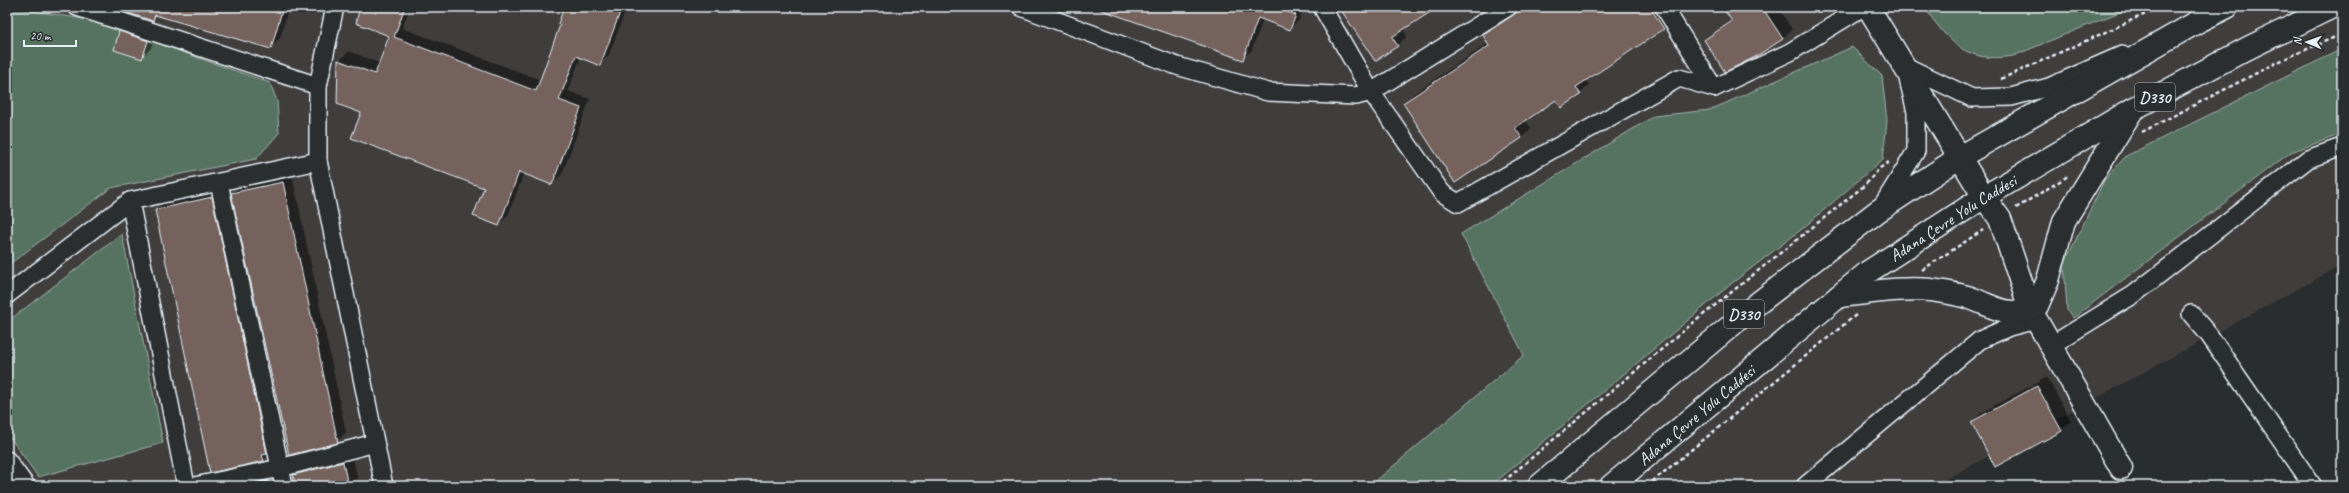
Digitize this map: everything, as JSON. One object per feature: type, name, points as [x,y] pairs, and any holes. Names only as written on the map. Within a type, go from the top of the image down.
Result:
[{"type":"main road","points":[[1868,7],[1984,197],[2000,219],[2033,315],[2121,468]]},
{"type":"main road","name":"D330","points":[[1539,486],[1757,304],[1878,211],[1960,157],[2199,21],[2228,7]]},
{"type":"main road","name":"Adana Çevre Yolu Caddesi","points":[[1611,486],[1868,272],[1984,197],[2133,109],[2248,48],[2332,7]]},
{"type":"main road","points":[[2033,315],[2048,280],[2064,221],[2133,109]]},
{"type":"main road","points":[[1839,296],[1888,291],[1931,290],[1972,298],[1998,310],[2033,315]]},
{"type":"street","points":[[77,7],[318,86]]},
{"type":"street","points":[[334,7],[318,86],[318,161],[384,486]]},
{"type":"street","points":[[1021,7],[1177,66],[1268,92],[1356,96],[1371,92],[1508,7]]},
{"type":"street","points":[[1322,7],[1371,92],[1442,193],[1458,203],[1679,78],[1714,88],[1790,52],[1863,7]]},
{"type":"street","points":[[1664,7],[1714,88]]},
{"type":"street","points":[[1905,66],[1972,98],[2011,97],[2049,87],[2199,21]]},
{"type":"street","points":[[1878,211],[1916,151],[1916,112],[1905,66]]},
{"type":"street","points":[[2050,346],[2133,295],[2308,159],[2342,147]]},
{"type":"street","points":[[7,295],[130,202],[318,161]]},
{"type":"street","points":[[219,183],[284,486]]},
{"type":"street","points":[[130,202],[186,486]]},
{"type":"street","points":[[2191,314],[2209,335],[2314,486]]},
{"type":"street","points":[[1805,486],[1980,340],[2033,315]]},
{"type":"street","points":[[195,486],[280,468],[375,443]]},
{"type":"street","points":[[7,460],[26,486]]},
{"type":"path","points":[[2140,133],[2282,60],[2342,34]]},
{"type":"path","points":[[1918,273],[2070,175]]},
{"type":"path","points":[[1647,486],[1858,313]]},
{"type":"shaded area","points":[[7,7],[2342,7],[2342,265],[1933,486],[7,486]]},
{"type":"green space","points":[[7,7],[91,20],[270,83],[277,101],[279,133],[256,159],[111,188],[7,266]]},
{"type":"green space","points":[[1924,7],[2132,7],[2013,56],[1997,58],[1983,57],[1960,48],[1942,31]]},
{"type":"green space","points":[[1852,47],[1882,76],[1887,121],[1883,159],[1802,229],[1731,284],[1491,486],[1370,486],[1524,355],[1461,234],[1654,116],[1710,110]]},
{"type":"green space","points":[[2342,49],[2342,134],[2291,152],[2073,318],[2067,310],[2064,264],[2105,179],[2126,156]]},
{"type":"green space","points":[[122,234],[163,443],[38,477],[7,433],[7,322]]},
{"type":"building","points":[[126,7],[283,7],[271,49],[155,15],[153,21],[125,12]]},
{"type":"building","points":[[360,7],[405,7],[394,37],[536,91],[560,25],[558,24],[564,7],[622,7],[600,66],[576,56],[559,100],[581,108],[552,185],[519,172],[499,226],[473,216],[484,188],[351,138],[361,113],[337,104],[338,60],[375,74],[389,36],[356,23]]},
{"type":"building","points":[[1099,7],[1274,7],[1296,15],[1290,30],[1258,18],[1243,60],[1099,9]]},
{"type":"building","points":[[1339,7],[1438,7],[1392,37],[1398,46],[1375,61]]},
{"type":"building","points":[[1525,7],[1650,7],[1664,29],[1576,87],[1581,95],[1561,108],[1556,100],[1515,128],[1522,138],[1455,183],[1403,103],[1489,46],[1483,35]]},
{"type":"building","points":[[1722,7],[1762,7],[1783,39],[1755,57],[1725,72],[1704,40],[1732,21]]},
{"type":"building","points":[[119,31],[148,41],[142,59],[114,50]]},
{"type":"building","points":[[283,182],[338,443],[289,455],[231,193]]},
{"type":"building","points":[[212,197],[267,454],[262,455],[264,461],[210,473],[155,210]]},
{"type":"building","points":[[2037,386],[2062,431],[1995,467],[1971,422]]},
{"type":"building","points":[[343,462],[348,486],[296,486],[293,475]]},
{"type":"building","points":[[268,481],[269,486],[243,486]]}]
